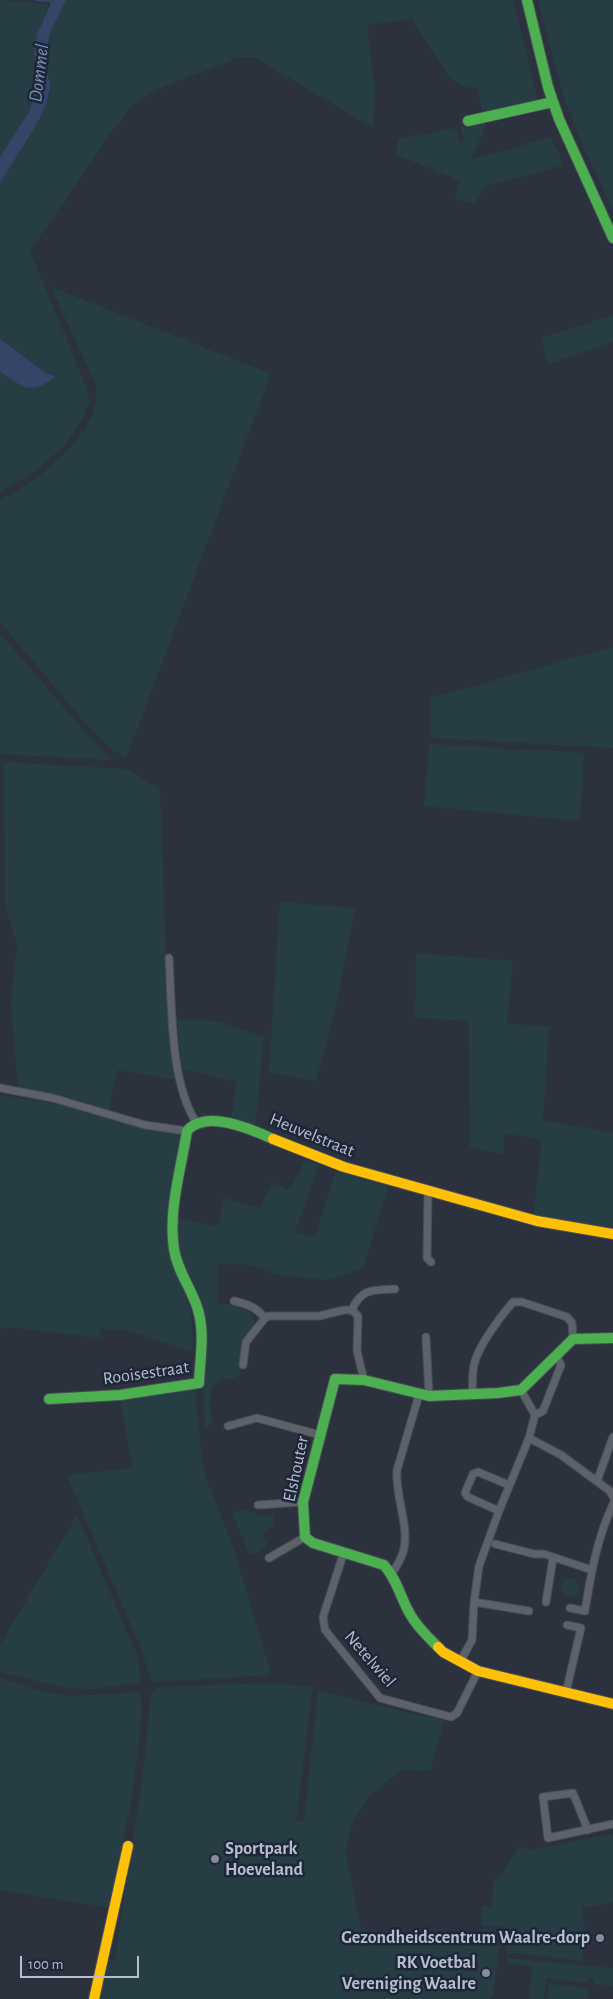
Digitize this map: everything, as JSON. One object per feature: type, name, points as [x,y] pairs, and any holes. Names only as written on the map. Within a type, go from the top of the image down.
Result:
[{"type":"street","points":[[527,0],[553,102],[613,238]]},
{"type":"street","points":[[468,121],[553,102]]},
{"type":"street","points":[[0,1088],[53,1098],[145,1125],[187,1131],[196,1122],[186,1103],[178,1070],[170,958]]},
{"type":"street","name":"Heuvelstraat","points":[[196,1122],[222,1122],[245,1127],[344,1167],[538,1221],[613,1234]]},
{"type":"street","name":"Rooisestraat","points":[[49,1399],[120,1395],[199,1383],[201,1324],[197,1309],[177,1261],[174,1248],[174,1224],[187,1131]]},
{"type":"street","points":[[428,1191],[427,1258],[431,1262]]},
{"type":"street","points":[[352,1310],[356,1300],[364,1293],[373,1290],[395,1289]]},
{"type":"street","points":[[234,1301],[251,1305],[265,1318]]},
{"type":"street","points":[[472,1393],[473,1366],[478,1353],[513,1302],[522,1302],[567,1317],[572,1323],[573,1339]]},
{"type":"street","points":[[242,1365],[246,1342],[265,1318],[269,1316],[320,1316],[344,1310],[352,1310],[358,1316],[357,1352],[364,1380],[424,1395],[498,1393],[521,1390],[573,1339],[613,1338]]},
{"type":"street","points":[[392,1574],[404,1552],[405,1539],[403,1511],[396,1480],[397,1470],[424,1395],[426,1337]]},
{"type":"street","points":[[535,1415],[543,1411],[561,1365],[556,1354]]},
{"type":"street","name":"Elshouter","points":[[305,1537],[303,1502],[335,1379],[364,1380]]},
{"type":"street","points":[[460,1662],[472,1640],[474,1602],[479,1566],[509,1485],[529,1438],[535,1415],[521,1390]]},
{"type":"street","points":[[228,1426],[257,1418],[320,1435]]},
{"type":"street","points":[[597,1481],[613,1437]]},
{"type":"street","points":[[529,1438],[561,1455],[610,1491],[613,1497]]},
{"type":"street","points":[[499,1511],[468,1497],[465,1493],[473,1474],[478,1472],[509,1485]]},
{"type":"street","points":[[258,1505],[303,1502]]},
{"type":"street","points":[[570,1608],[584,1611],[602,1530],[613,1504]]},
{"type":"street","points":[[269,1558],[305,1537],[313,1543],[384,1565],[392,1574],[410,1614],[425,1634],[443,1652],[478,1671],[613,1704]]},
{"type":"street","points":[[495,1544],[534,1554],[544,1554],[592,1570]]},
{"type":"street","name":"Netelwiel","points":[[344,1552],[323,1617],[325,1630],[380,1698],[451,1717],[457,1713],[478,1671]]},
{"type":"street","points":[[546,1602],[553,1558]]},
{"type":"street","points":[[474,1602],[530,1611]]},
{"type":"street","points":[[566,1692],[581,1628],[567,1625]]},
{"type":"street","points":[[588,1830],[573,1793],[543,1797],[548,1838],[588,1830],[613,1824]]},
{"type":"street","points":[[94,1999],[128,1846]]},
{"type":"shaded area","points":[[0,0],[49,4],[40,25],[34,48],[36,95],[23,123],[0,157]]},
{"type":"shaded area","points":[[66,0],[513,0],[538,101],[482,115],[478,89],[462,86],[450,78],[412,19],[367,25],[375,90],[373,128],[254,57],[240,57],[163,87],[139,99],[128,110],[105,141],[30,251],[78,367],[88,394],[89,403],[84,415],[66,444],[39,468],[0,493],[0,372],[15,382],[28,387],[40,386],[56,376],[46,373],[0,339],[0,183],[38,122],[46,105],[50,81],[45,71],[46,50],[50,33]]},
{"type":"shaded area","points":[[538,0],[613,0],[613,210],[581,141],[563,95]]},
{"type":"shaded area","points":[[487,123],[471,160],[551,137],[564,165],[487,186],[483,189],[475,205],[454,198],[461,181],[395,154],[399,139],[456,128],[460,143],[464,142],[461,127]]},
{"type":"shaded area","points":[[51,287],[271,374],[126,758],[108,747],[85,723],[0,622],[0,500],[29,483],[59,459],[84,431],[92,416],[96,401],[96,385]]},
{"type":"shaded area","points":[[613,315],[613,342],[548,364],[541,338]]},
{"type":"shaded area","points":[[0,633],[91,739],[110,758],[107,760],[0,754]]},
{"type":"shaded area","points":[[613,647],[613,748],[430,738],[431,698]]},
{"type":"shaded area","points":[[429,744],[490,747],[519,751],[521,749],[584,753],[580,821],[424,806]]},
{"type":"shaded area","points":[[4,762],[123,769],[131,771],[160,789],[167,984],[178,1080],[117,1070],[109,1110],[71,1098],[18,1088],[11,1001],[17,945],[5,905]]},
{"type":"shaded area","points":[[280,902],[355,908],[336,1006],[316,1081],[269,1072]]},
{"type":"shaded area","points":[[416,953],[513,961],[507,1024],[549,1026],[543,1120],[613,1133],[613,1228],[582,1226],[533,1216],[542,1140],[504,1133],[504,1154],[470,1147],[469,1021],[415,1018]]},
{"type":"shaded area","points":[[177,1020],[217,1021],[264,1037],[255,1129],[231,1121],[236,1082],[182,1069]]},
{"type":"shaded area","points":[[0,1095],[64,1105],[141,1127],[180,1134],[168,1232],[172,1262],[190,1310],[193,1352],[127,1330],[99,1329],[101,1338],[8,1327],[0,1329]]},
{"type":"shaded area","points":[[305,1160],[319,1165],[295,1232],[315,1237],[336,1171],[388,1187],[363,1269],[325,1280],[277,1275],[251,1265],[218,1264],[218,1303],[240,1305],[248,1308],[255,1322],[253,1328],[243,1341],[240,1374],[234,1378],[222,1380],[213,1388],[210,1399],[212,1424],[205,1427],[203,1376],[205,1333],[181,1263],[177,1245],[178,1219],[218,1226],[224,1198],[260,1208],[272,1183],[290,1190]]},
{"type":"shaded area","points":[[192,1387],[195,1391],[205,1475],[234,1550],[271,1673],[269,1675],[156,1682],[151,1680],[140,1646],[67,1475],[133,1468],[121,1398]]},
{"type":"shaded area","points":[[248,1509],[249,1512],[256,1511],[257,1516],[273,1515],[274,1526],[262,1535],[268,1546],[250,1556],[232,1512]]},
{"type":"shaded area","points":[[77,1515],[137,1655],[141,1681],[139,1683],[93,1689],[65,1688],[0,1672],[0,1645]]},
{"type":"shaded area","points":[[570,1578],[576,1581],[579,1587],[576,1593],[570,1596],[564,1593],[561,1587],[564,1581]]},
{"type":"shaded area","points":[[0,1679],[46,1692],[70,1696],[141,1692],[142,1712],[133,1791],[110,1908],[0,1890]]},
{"type":"shaded area","points":[[270,1683],[313,1687],[296,1821],[304,1821],[318,1691],[418,1715],[445,1719],[430,1771],[402,1770],[366,1800],[352,1825],[345,1851],[361,1930],[479,1940],[477,1950],[440,1946],[478,1951],[481,1929],[501,1931],[493,1995],[490,1999],[100,1999],[106,1960],[115,1959],[143,1774],[151,1694],[157,1687]]},
{"type":"shaded area","points":[[611,1834],[613,1838],[613,1902],[582,1908],[585,1929],[582,1961],[515,1953],[506,1954],[508,1927],[481,1926],[482,1906],[492,1907],[494,1879],[503,1873],[518,1846],[530,1850]]},
{"type":"shaded area","points":[[507,1958],[613,1968],[613,1986],[594,1984],[594,1980],[589,1979],[588,1983],[546,1978],[544,1999],[529,1999],[532,1966],[506,1963]]},
{"type":"shaded area","points":[[549,1984],[589,1988],[588,1999],[548,1999]]},
{"type":"water","name":"Dommel","points":[[52,0],[66,0],[50,33],[46,50],[45,71],[50,81],[50,88],[46,105],[38,122],[0,183],[0,157],[29,112],[37,87],[34,52],[37,34]]},
{"type":"water","points":[[0,339],[46,373],[56,376],[40,386],[28,388],[0,372]]},
{"type":"waterway","points":[[36,0],[52,1]]},
{"type":"traffic: fast","points":[[527,0],[548,87],[559,119],[613,238]]},
{"type":"traffic: fast","points":[[468,121],[553,102]]},
{"type":"traffic: fast","points":[[49,1399],[120,1395],[199,1383],[202,1346],[200,1319],[195,1302],[178,1265],[173,1235],[176,1190],[187,1131],[195,1125],[217,1121],[241,1126],[273,1139]]},
{"type":"traffic: fast","points":[[438,1647],[413,1619],[393,1577],[384,1565],[313,1543],[305,1537],[303,1502],[335,1379],[364,1380],[429,1396],[521,1390],[573,1339],[613,1338]]},
{"type":"traffic: slow","points":[[273,1139],[344,1167],[537,1221],[613,1234]]},
{"type":"traffic: slow","points":[[438,1647],[443,1652],[478,1671],[613,1704]]},
{"type":"traffic: slow","points":[[94,1999],[128,1846]]},
{"type":"place","name":"Sportpark Hoeveland","points":[[215,1859]]},
{"type":"place","name":"Gezondheidscentrum Waalre-dorp","points":[[600,1938]]},
{"type":"place","name":"RK Voetbal Vereniging Waalre","points":[[486,1973]]}]
